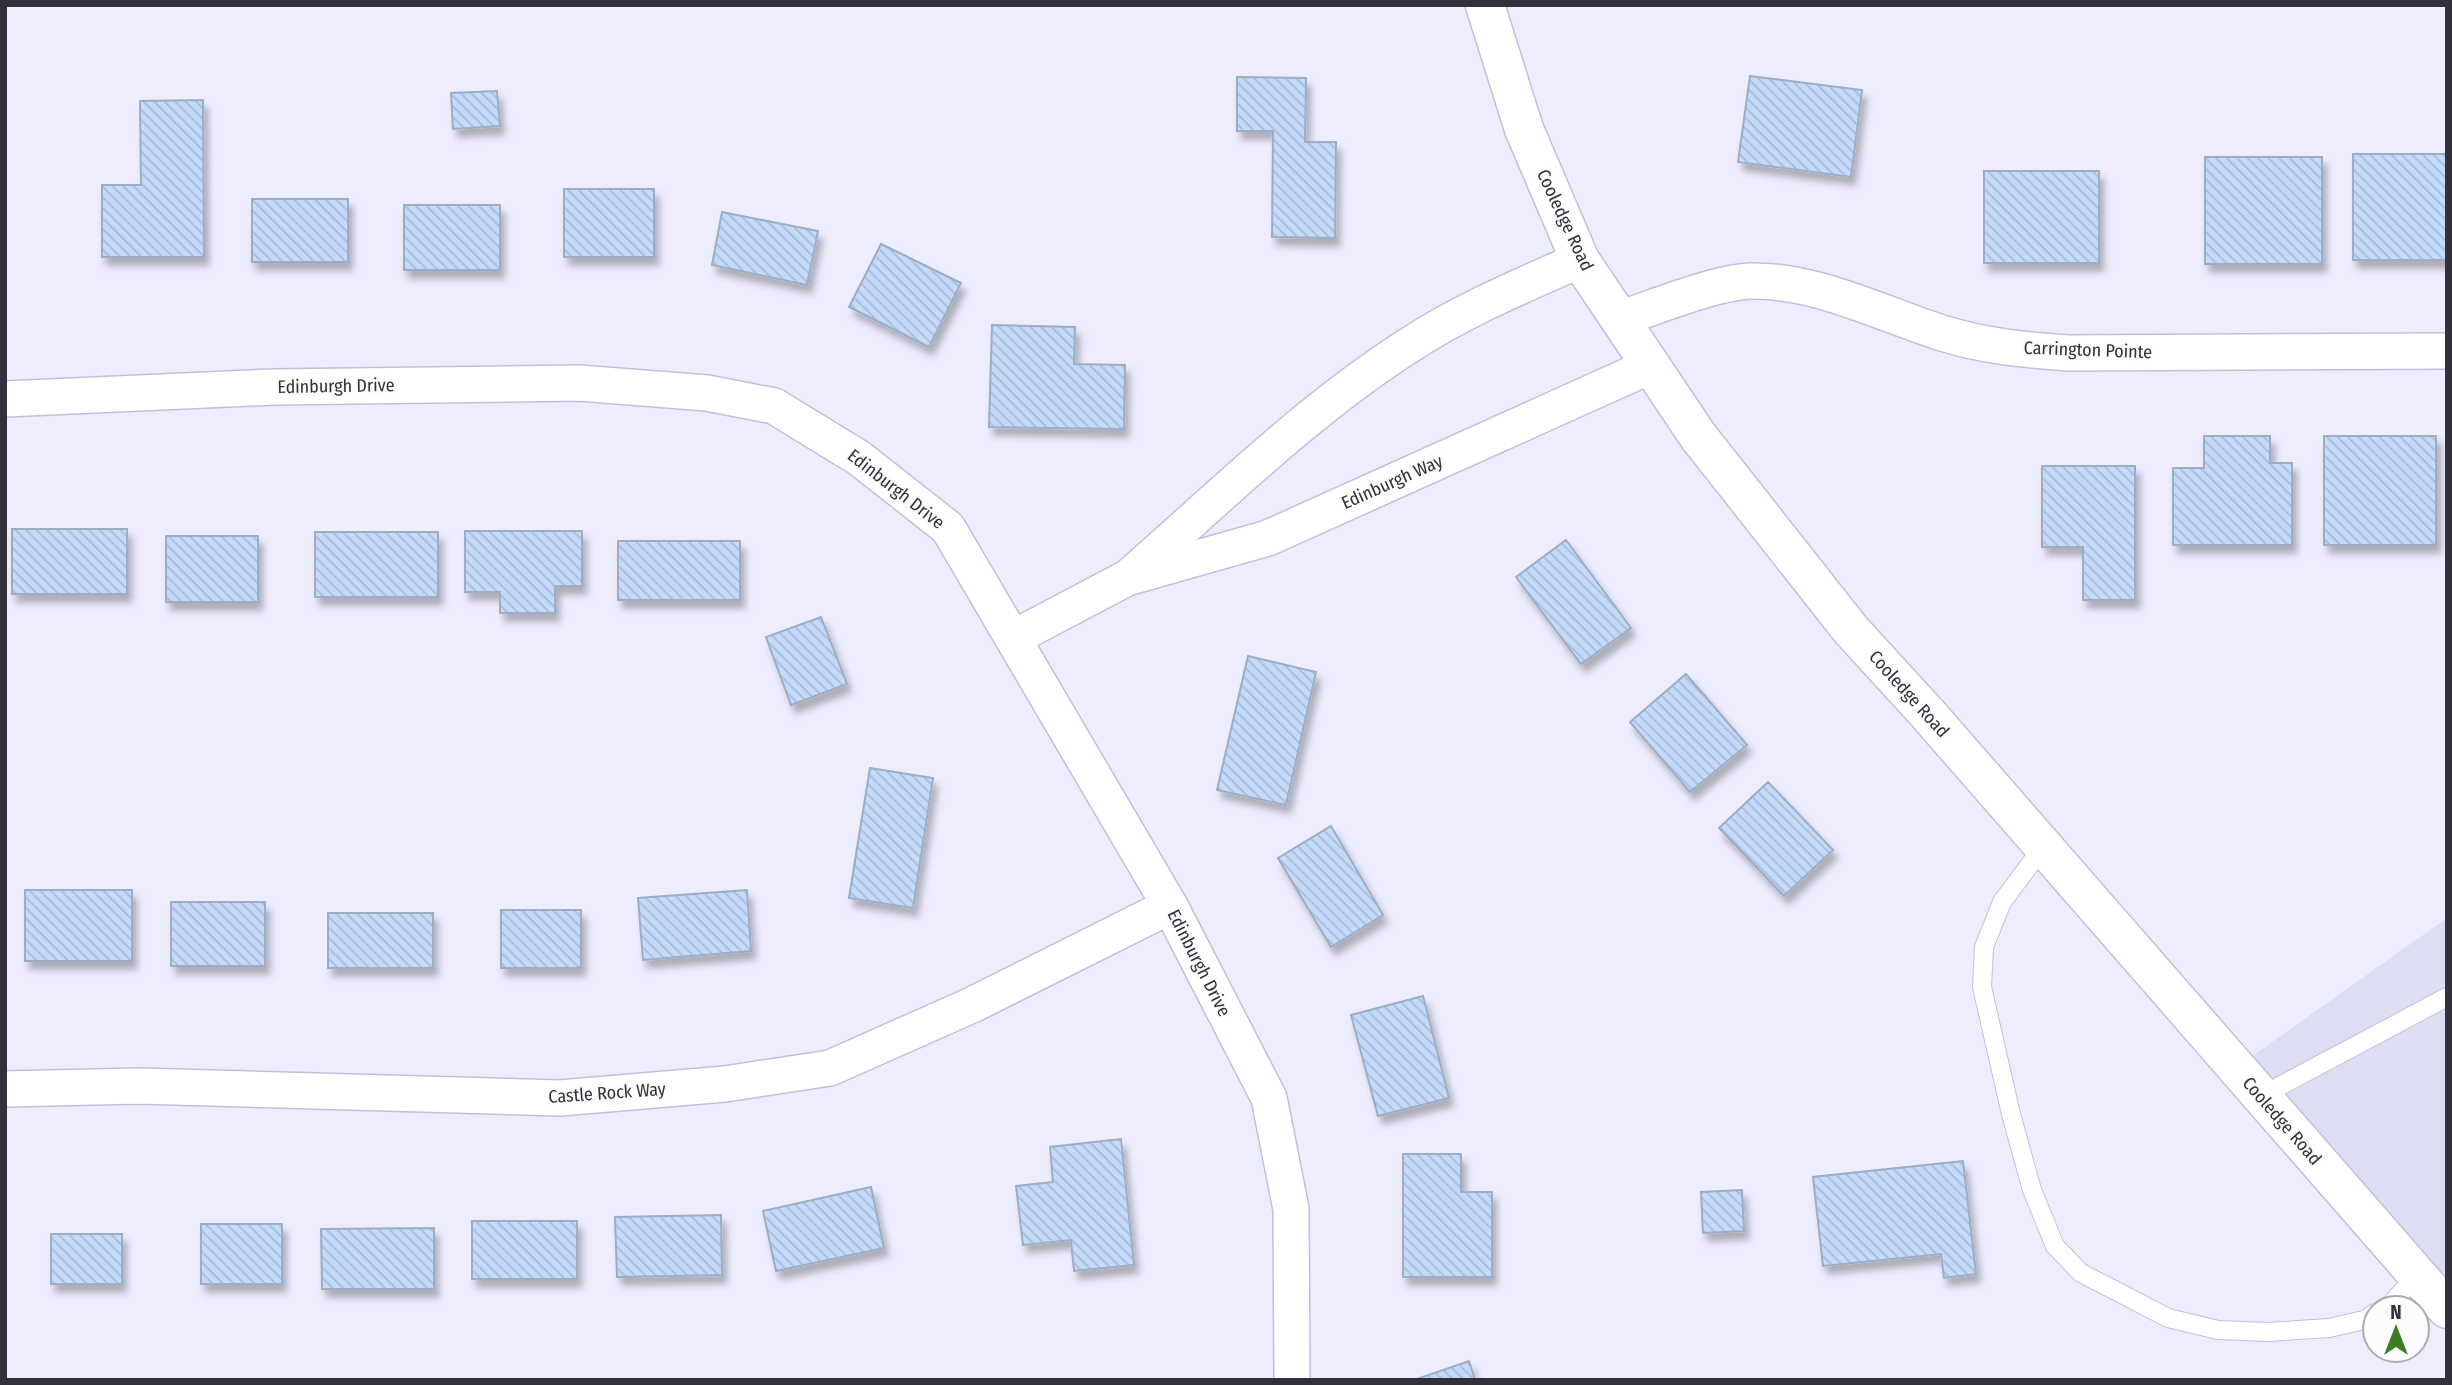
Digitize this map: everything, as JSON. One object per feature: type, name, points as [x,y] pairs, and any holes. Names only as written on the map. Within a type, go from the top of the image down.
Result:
[{"type":"street","name":"Cooledge Road","points":[[1485,5],[1524,129],[1580,260],[1698,436],[1851,630],[2447,1309]]},
{"type":"street","name":"Edinburgh Way","points":[[1127,578],[1321,408],[1408,345],[1477,307],[1580,260]]},
{"type":"street","name":"Carrington Pointe","points":[[1619,320],[1720,286],[1749,281],[1808,288],[1945,334],[2024,350],[2068,353],[2447,351]]},
{"type":"street","name":"Edinburgh Way","points":[[1013,638],[1127,578],[1268,538],[1650,366]]},
{"type":"street","name":"Edinburgh Drive","points":[[5,399],[274,387],[579,383],[707,393],[774,406],[859,458],[948,528],[1170,906],[1269,1098],[1291,1209],[1292,1380]]},
{"type":"street","name":"Castle Rock Way","points":[[5,1088],[139,1086],[560,1098],[725,1084],[830,1068],[972,1005],[1170,906]]},
{"type":"lane","points":[[2043,847],[2002,902],[1984,947],[1982,987],[2014,1127],[2032,1190],[2055,1246],[2081,1273],[2168,1318],[2218,1330],[2268,1332],[2329,1328],[2361,1321]]},
{"type":"lane","points":[[2261,1096],[2447,997]]},
{"type":"lane","points":[[2400,1294],[2417,1275]]},
{"type":"shaded area","points":[[2447,918],[2447,1291],[2234,1069]]},
{"type":"building","points":[[1750,76],[1862,90],[1851,177],[1738,162]]},
{"type":"building","points":[[1237,77],[1306,78],[1305,142],[1336,142],[1335,238],[1272,237],[1273,131],[1237,131]]},
{"type":"building","points":[[497,91],[500,126],[453,129],[451,93]]},
{"type":"building","points":[[203,100],[204,257],[102,257],[102,185],[141,185],[140,101]]},
{"type":"building","points":[[2353,154],[2447,154],[2447,260],[2353,260]]},
{"type":"building","points":[[2205,157],[2322,157],[2322,264],[2205,264]]},
{"type":"building","points":[[1984,171],[2099,171],[2099,263],[1984,263]]},
{"type":"building","points":[[564,189],[654,189],[654,257],[564,257]]},
{"type":"building","points":[[252,199],[348,199],[348,262],[252,262]]},
{"type":"building","points":[[404,205],[500,205],[500,270],[404,270]]},
{"type":"building","points":[[722,212],[818,231],[807,285],[712,265]]},
{"type":"building","points":[[881,244],[961,283],[929,347],[849,307]]},
{"type":"building","points":[[992,325],[1075,327],[1074,364],[1125,365],[1124,429],[989,427]]},
{"type":"building","points":[[2204,436],[2270,436],[2270,463],[2292,463],[2292,545],[2173,545],[2173,468],[2204,468]]},
{"type":"building","points":[[2324,436],[2436,436],[2436,545],[2324,545]]},
{"type":"building","points":[[2042,466],[2135,466],[2135,600],[2083,600],[2083,547],[2042,547]]},
{"type":"building","points":[[12,529],[127,529],[127,594],[12,594]]},
{"type":"building","points":[[465,531],[582,531],[582,586],[555,586],[555,613],[500,613],[500,592],[465,592]]},
{"type":"building","points":[[315,532],[438,532],[438,597],[315,597]]},
{"type":"building","points":[[166,536],[258,536],[258,602],[166,602]]},
{"type":"building","points":[[1566,540],[1631,628],[1581,664],[1516,577]]},
{"type":"building","points":[[618,541],[740,541],[740,600],[618,600]]},
{"type":"building","points":[[821,617],[847,684],[791,705],[766,637]]},
{"type":"building","points":[[1248,656],[1316,672],[1286,805],[1217,790]]},
{"type":"building","points":[[1686,674],[1747,745],[1690,792],[1630,722]]},
{"type":"building","points":[[870,768],[933,778],[913,908],[849,898]]},
{"type":"building","points":[[1768,782],[1833,850],[1784,896],[1719,828]]},
{"type":"building","points":[[1331,826],[1383,915],[1331,947],[1278,858]]},
{"type":"building","points":[[25,890],[132,890],[132,961],[25,961]]},
{"type":"building","points":[[747,890],[751,951],[643,960],[638,898]]},
{"type":"building","points":[[171,902],[265,902],[265,966],[171,966]]},
{"type":"building","points":[[501,910],[581,910],[581,968],[501,968]]},
{"type":"building","points":[[328,913],[433,913],[433,968],[328,968]]},
{"type":"building","points":[[1423,996],[1449,1098],[1378,1116],[1351,1015]]},
{"type":"building","points":[[1121,1139],[1134,1265],[1074,1271],[1071,1240],[1023,1245],[1016,1186],[1053,1182],[1050,1147]]},
{"type":"building","points":[[1403,1154],[1461,1154],[1461,1192],[1492,1192],[1492,1277],[1403,1277]]},
{"type":"building","points":[[1963,1161],[1976,1274],[1944,1278],[1941,1254],[1823,1266],[1813,1177]]},
{"type":"building","points":[[871,1187],[884,1248],[776,1271],[763,1211]]},
{"type":"building","points":[[1742,1190],[1744,1231],[1703,1233],[1701,1192]]},
{"type":"building","points":[[721,1215],[722,1275],[617,1277],[615,1217]]},
{"type":"building","points":[[472,1221],[577,1221],[577,1279],[472,1279]]},
{"type":"building","points":[[201,1224],[282,1224],[282,1284],[201,1284]]},
{"type":"building","points":[[434,1228],[434,1289],[322,1289],[321,1229]]},
{"type":"building","points":[[51,1234],[122,1234],[122,1284],[51,1284]]},
{"type":"building","points":[[1469,1361],[1475,1380],[1414,1380]]}]
